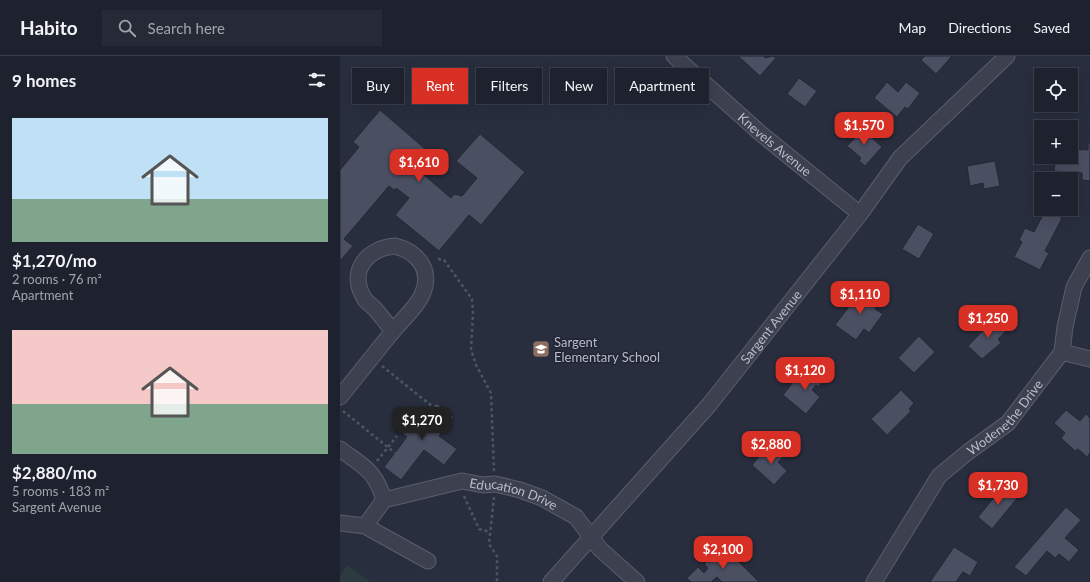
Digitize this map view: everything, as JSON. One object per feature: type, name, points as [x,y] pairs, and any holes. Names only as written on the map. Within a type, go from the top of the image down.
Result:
[{"type":"street","name":"Knevels Avenue","points":[[674,56],[759,132],[860,214]]},
{"type":"street","name":"Sargent Avenue","points":[[551,582],[709,405],[860,214],[900,158],[1007,56]]},
{"type":"street","points":[[340,397],[422,296],[425,285],[424,269],[415,255],[406,249],[395,246],[384,246],[365,258],[360,268],[358,279],[360,290],[365,300],[393,331]]},
{"type":"street","points":[[1090,258],[1074,287],[1065,327],[1062,352],[1090,359]]},
{"type":"street","name":"Wodenethe Drive","points":[[874,582],[939,476],[968,452],[1008,423],[1062,352]]},
{"type":"street","points":[[340,449],[374,475],[380,485],[384,500],[366,526]]},
{"type":"street","name":"Education Drive","points":[[384,500],[462,481],[495,484],[542,498],[576,517],[592,537]]},
{"type":"street","points":[[340,523],[366,526],[428,561]]},
{"type":"street","points":[[592,537],[600,549],[637,582]]},
{"type":"path","points":[[438,259],[444,260],[451,268],[472,299],[473,313],[471,349],[476,365],[491,393],[495,484],[489,544],[497,556],[497,582]]},
{"type":"path","points":[[381,365],[433,407]]},
{"type":"path","points":[[340,408],[395,453]]},
{"type":"path","points":[[369,471],[397,436]]},
{"type":"path","points":[[462,481],[462,493],[479,529],[490,532]]},
{"type":"shaded area","points":[[347,565],[371,582],[340,582],[340,576]]},
{"type":"building","points":[[738,56],[764,56],[765,58],[773,56],[776,58],[760,76]]},
{"type":"building","points":[[925,56],[952,56],[936,74],[921,60]]},
{"type":"building","points":[[799,78],[817,91],[805,107],[787,94]]},
{"type":"building","points":[[887,82],[898,92],[906,82],[920,93],[908,109],[905,107],[897,117],[874,98]]},
{"type":"building","points":[[380,110],[431,154],[417,169],[451,198],[454,194],[462,196],[477,178],[456,161],[480,134],[525,172],[481,225],[469,215],[439,251],[395,215],[409,198],[396,188],[394,190],[389,186],[344,239],[353,246],[340,261],[340,170],[359,147],[353,142]]},
{"type":"building","points":[[858,125],[882,147],[865,166],[859,161],[861,158],[847,146],[855,138],[851,134]]},
{"type":"building","points":[[1088,142],[1090,143],[1090,181],[1082,180],[1082,173],[1054,171],[1055,164],[1078,164],[1078,149],[1088,150]]},
{"type":"building","points":[[995,161],[1000,186],[984,189],[983,183],[970,186],[967,166]]},
{"type":"building","points":[[1042,216],[1058,216],[1062,218],[1045,251],[1049,253],[1040,270],[1014,257],[1022,242],[1019,240],[1025,228],[1034,232]]},
{"type":"building","points":[[918,224],[934,234],[919,259],[902,249]]},
{"type":"building","points":[[863,288],[881,301],[875,309],[883,314],[869,333],[864,329],[856,340],[835,325]]},
{"type":"building","points":[[995,318],[1007,330],[998,339],[1001,343],[982,359],[968,346]]},
{"type":"building","points":[[919,336],[935,352],[914,373],[898,358]]},
{"type":"building","points":[[813,367],[826,378],[818,387],[816,385],[812,390],[820,397],[806,414],[783,395],[797,377],[804,383],[808,378],[806,376]]},
{"type":"building","points":[[901,390],[914,403],[909,409],[911,411],[887,435],[871,419]]},
{"type":"building","points":[[436,403],[454,417],[439,436],[457,449],[444,465],[424,450],[401,480],[384,467],[407,437],[398,430],[410,414],[421,423]]},
{"type":"building","points":[[1066,410],[1080,421],[1086,414],[1090,418],[1090,453],[1087,457],[1078,449],[1075,451],[1061,438],[1065,433],[1054,423]]},
{"type":"building","points":[[776,446],[785,455],[778,462],[787,471],[774,485],[752,465],[765,450],[769,454]]},
{"type":"building","points":[[1005,484],[1019,496],[992,529],[978,517]]},
{"type":"building","points":[[1066,507],[1081,520],[1065,538],[1079,550],[1069,562],[1059,554],[1055,558],[1047,551],[1026,576],[1014,567]]},
{"type":"building","points":[[722,545],[759,582],[722,582],[717,577],[711,582],[691,582],[687,578],[698,567],[704,573],[708,568],[704,564]]},
{"type":"building","points":[[954,547],[978,562],[970,576],[963,572],[956,582],[930,582]]},
{"type":"place","name":"Sargent Elementary School","points":[[541,349]]}]
